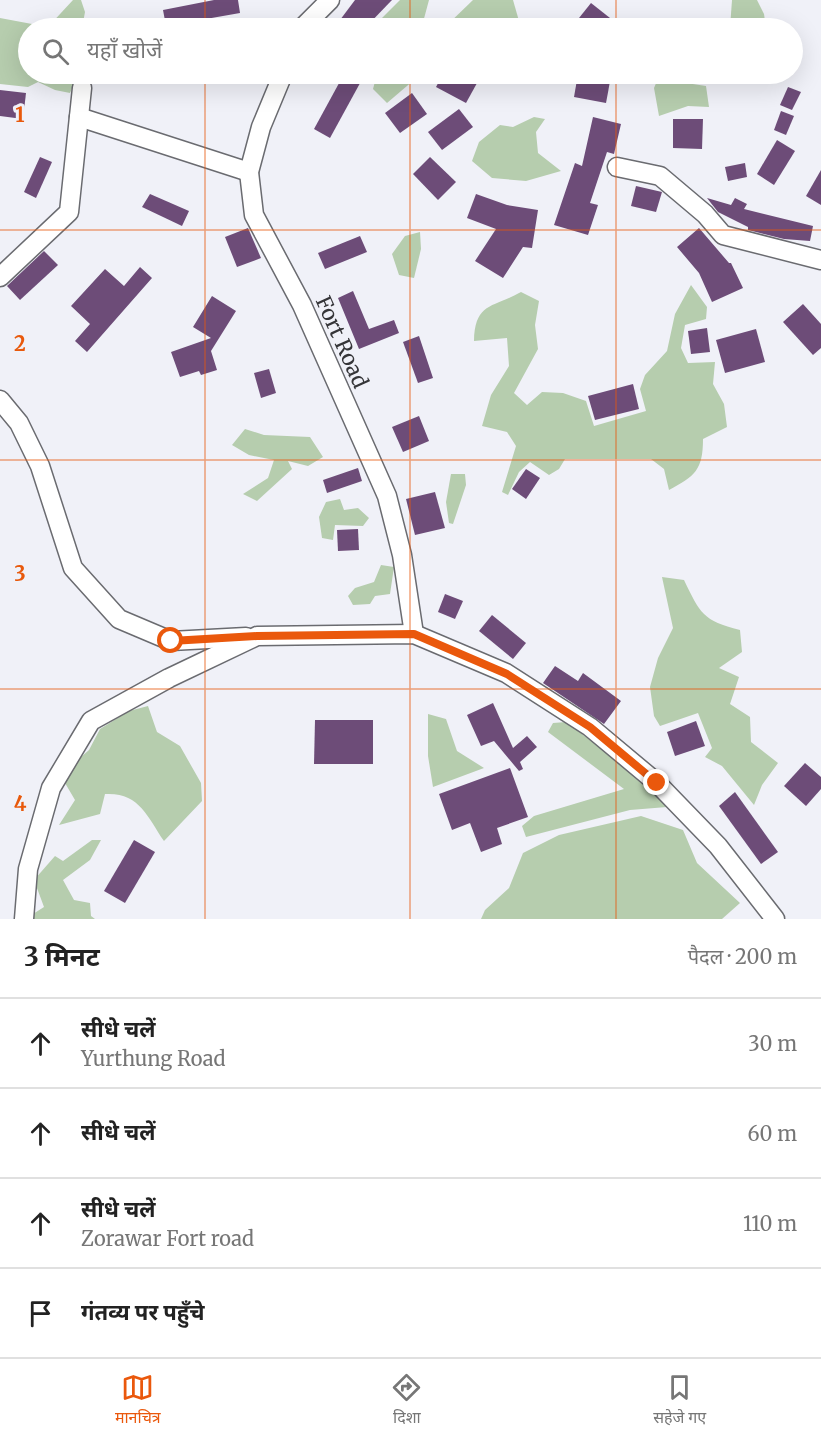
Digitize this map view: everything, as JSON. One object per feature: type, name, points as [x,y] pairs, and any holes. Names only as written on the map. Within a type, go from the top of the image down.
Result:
[{"type":"street","points":[[312,18],[330,0]]},
{"type":"street","name":"Fort Road","points":[[279,84],[261,127],[249,172],[254,215],[302,305],[387,496],[402,555],[414,634]]},
{"type":"street","points":[[0,277],[69,212],[82,88]]},
{"type":"street","points":[[79,117],[249,172]]},
{"type":"street","points":[[617,167],[660,176],[705,214],[723,235],[821,260]]},
{"type":"street","points":[[0,400],[18,423],[40,466],[74,568],[119,619],[171,641],[257,636],[414,634],[507,674],[590,727],[665,791],[718,846],[776,919]]},
{"type":"street","points":[[24,919],[28,869],[51,788],[91,721],[168,678],[257,636]]},
{"type":"green space","points":[[73,0],[81,0],[85,12],[84,18],[56,18]]},
{"type":"green space","points":[[400,0],[429,0],[424,18],[382,18]]},
{"type":"green space","points":[[473,0],[513,0],[518,18],[454,18]]},
{"type":"green space","points":[[732,0],[757,0],[765,18],[731,18]]},
{"type":"green space","points":[[0,18],[18,21],[18,84],[34,84],[28,87],[0,84]]},
{"type":"green space","points":[[42,84],[74,84],[70,93]]},
{"type":"green space","points":[[374,84],[409,84],[387,103],[373,89]]},
{"type":"green space","points":[[656,84],[706,86],[709,107],[688,106],[659,116],[654,88]]},
{"type":"green space","points":[[534,117],[545,119],[536,132],[538,153],[561,171],[526,181],[492,178],[472,161],[479,142],[500,125],[513,127]]},
{"type":"green space","points":[[420,232],[421,249],[414,278],[399,275],[392,254],[405,236]]},
{"type":"green space","points":[[691,285],[707,307],[706,319],[685,325],[681,348],[688,363],[715,362],[713,384],[724,404],[727,427],[703,439],[703,450],[696,471],[669,490],[664,469],[651,459],[565,459],[559,469],[549,475],[530,462],[519,472],[508,495],[502,492],[516,446],[507,432],[482,426],[491,395],[509,366],[507,338],[474,341],[475,328],[482,313],[494,304],[521,292],[539,301],[535,325],[538,349],[514,393],[527,405],[542,392],[563,393],[586,401],[594,426],[646,411],[640,389],[645,375],[667,351],[675,314]]},
{"type":"green space","points":[[245,429],[264,435],[310,437],[323,457],[308,466],[288,461],[292,469],[257,501],[243,494],[268,478],[274,460],[249,455],[232,445]]},
{"type":"green space","points":[[451,474],[465,474],[466,485],[453,524],[449,523],[446,502]]},
{"type":"green space","points":[[340,499],[344,510],[358,508],[369,518],[363,526],[335,525],[333,540],[322,538],[319,517],[326,502]]},
{"type":"green space","points":[[381,565],[394,567],[390,594],[375,596],[370,604],[353,605],[348,596],[355,588],[374,582]]},
{"type":"green space","points":[[662,577],[684,580],[704,614],[718,623],[740,630],[742,652],[719,668],[739,677],[730,704],[750,717],[751,742],[778,763],[762,785],[754,805],[722,766],[705,757],[712,748],[698,713],[660,726],[654,716],[650,687],[658,658],[673,628]]},
{"type":"green space","points":[[148,706],[157,732],[180,746],[201,783],[202,801],[164,841],[141,807],[134,801],[117,794],[105,794],[100,814],[59,825],[75,800],[65,783],[73,764],[89,750],[100,729],[129,711]]},
{"type":"green space","points":[[428,714],[446,719],[457,751],[484,768],[433,787],[428,756]]},
{"type":"green space","points":[[566,722],[662,794],[661,799],[667,807],[630,810],[526,837],[522,826],[534,816],[624,789],[548,732],[553,723]]},
{"type":"green space","points":[[641,816],[683,830],[697,863],[740,903],[722,919],[481,919],[485,910],[509,888],[523,853],[559,835]]},
{"type":"green space","points":[[92,840],[101,840],[90,860],[63,880],[74,900],[90,903],[91,916],[95,919],[34,919],[33,914],[44,907],[34,880],[55,856],[63,861]]},
{"type":"building","points":[[214,0],[238,0],[240,13],[212,18],[164,18],[163,10]]},
{"type":"building","points":[[355,0],[392,0],[375,18],[342,18]]},
{"type":"building","points":[[591,3],[610,18],[579,18]]},
{"type":"building","points":[[339,84],[360,84],[330,138],[314,129]]},
{"type":"building","points":[[438,84],[476,84],[466,103],[436,87]]},
{"type":"building","points":[[576,84],[610,84],[606,103],[574,97]]},
{"type":"building","points":[[788,87],[801,92],[792,110],[780,105]]},
{"type":"building","points":[[0,90],[26,93],[23,119],[0,116]]},
{"type":"building","points":[[412,93],[427,114],[400,133],[385,113]]},
{"type":"building","points":[[459,109],[473,127],[442,150],[428,132]]},
{"type":"building","points":[[781,111],[794,116],[786,135],[774,130]]},
{"type":"building","points":[[593,117],[621,124],[614,154],[607,152],[590,203],[598,205],[588,235],[554,225],[575,163],[582,166]]},
{"type":"building","points":[[673,119],[703,119],[702,149],[673,148]]},
{"type":"building","points":[[777,140],[795,151],[774,185],[757,174]]},
{"type":"building","points":[[40,157],[52,162],[36,198],[24,192]]},
{"type":"building","points":[[430,157],[456,182],[438,200],[413,174]]},
{"type":"building","points":[[745,163],[747,177],[728,181],[725,167]]},
{"type":"building","points":[[821,170],[821,205],[806,196]]},
{"type":"building","points":[[636,186],[662,192],[656,212],[631,206]]},
{"type":"building","points":[[150,194],[189,211],[182,226],[142,207]]},
{"type":"building","points":[[476,194],[507,205],[538,210],[532,248],[523,247],[503,278],[475,261],[496,229],[467,218]]},
{"type":"building","points":[[707,198],[731,205],[735,198],[747,204],[744,209],[813,226],[810,241],[784,239],[748,230],[748,227],[718,212]]},
{"type":"building","points":[[248,228],[261,258],[237,267],[225,237]]},
{"type":"building","points":[[699,228],[731,263],[743,288],[712,302],[699,273],[677,247]]},
{"type":"building","points":[[360,236],[367,252],[325,269],[318,253]]},
{"type":"building","points":[[44,251],[58,265],[20,300],[7,286]]},
{"type":"building","points":[[140,267],[152,278],[87,352],[75,341],[90,324],[71,306],[105,269],[124,286]]},
{"type":"building","points":[[353,291],[369,329],[394,320],[399,333],[359,349],[338,298]]},
{"type":"building","points":[[212,296],[236,311],[211,351],[217,370],[201,375],[199,371],[180,377],[171,352],[211,338],[193,327]]},
{"type":"building","points":[[803,304],[821,324],[821,348],[813,355],[783,322]]},
{"type":"building","points":[[707,328],[710,352],[691,354],[688,331]]},
{"type":"building","points":[[756,329],[765,362],[725,373],[716,340]]},
{"type":"building","points":[[419,336],[433,378],[418,383],[403,342]]},
{"type":"building","points":[[269,369],[276,393],[261,398],[254,373]]},
{"type":"building","points":[[633,384],[639,409],[595,420],[588,396]]},
{"type":"building","points":[[419,416],[429,441],[403,452],[392,427]]},
{"type":"building","points":[[358,468],[362,481],[327,493],[323,480]]},
{"type":"building","points":[[526,469],[540,478],[526,499],[512,489]]},
{"type":"building","points":[[435,492],[445,528],[415,535],[406,499]]},
{"type":"building","points":[[358,529],[359,550],[338,551],[337,530]]},
{"type":"building","points":[[445,594],[463,601],[455,619],[438,612]]},
{"type":"building","points":[[492,615],[526,643],[513,659],[479,631]]},
{"type":"building","points":[[555,666],[578,681],[583,673],[621,701],[604,724],[543,683]]},
{"type":"building","points":[[493,703],[513,748],[527,736],[537,747],[520,762],[523,769],[519,771],[494,741],[481,746],[467,715]]},
{"type":"building","points":[[315,720],[373,720],[373,764],[314,764]]},
{"type":"building","points":[[696,721],[705,746],[675,756],[667,732]]},
{"type":"building","points":[[805,763],[821,777],[821,789],[806,806],[784,786]]},
{"type":"building","points":[[510,768],[528,817],[497,828],[502,844],[481,852],[470,823],[452,830],[439,794]]},
{"type":"building","points":[[735,792],[778,852],[761,864],[719,806]]},
{"type":"building","points":[[134,840],[155,852],[125,903],[104,891]]},
{"type":"route","points":[[171,641],[257,636],[414,634],[507,674],[590,727],[657,783]]}]
